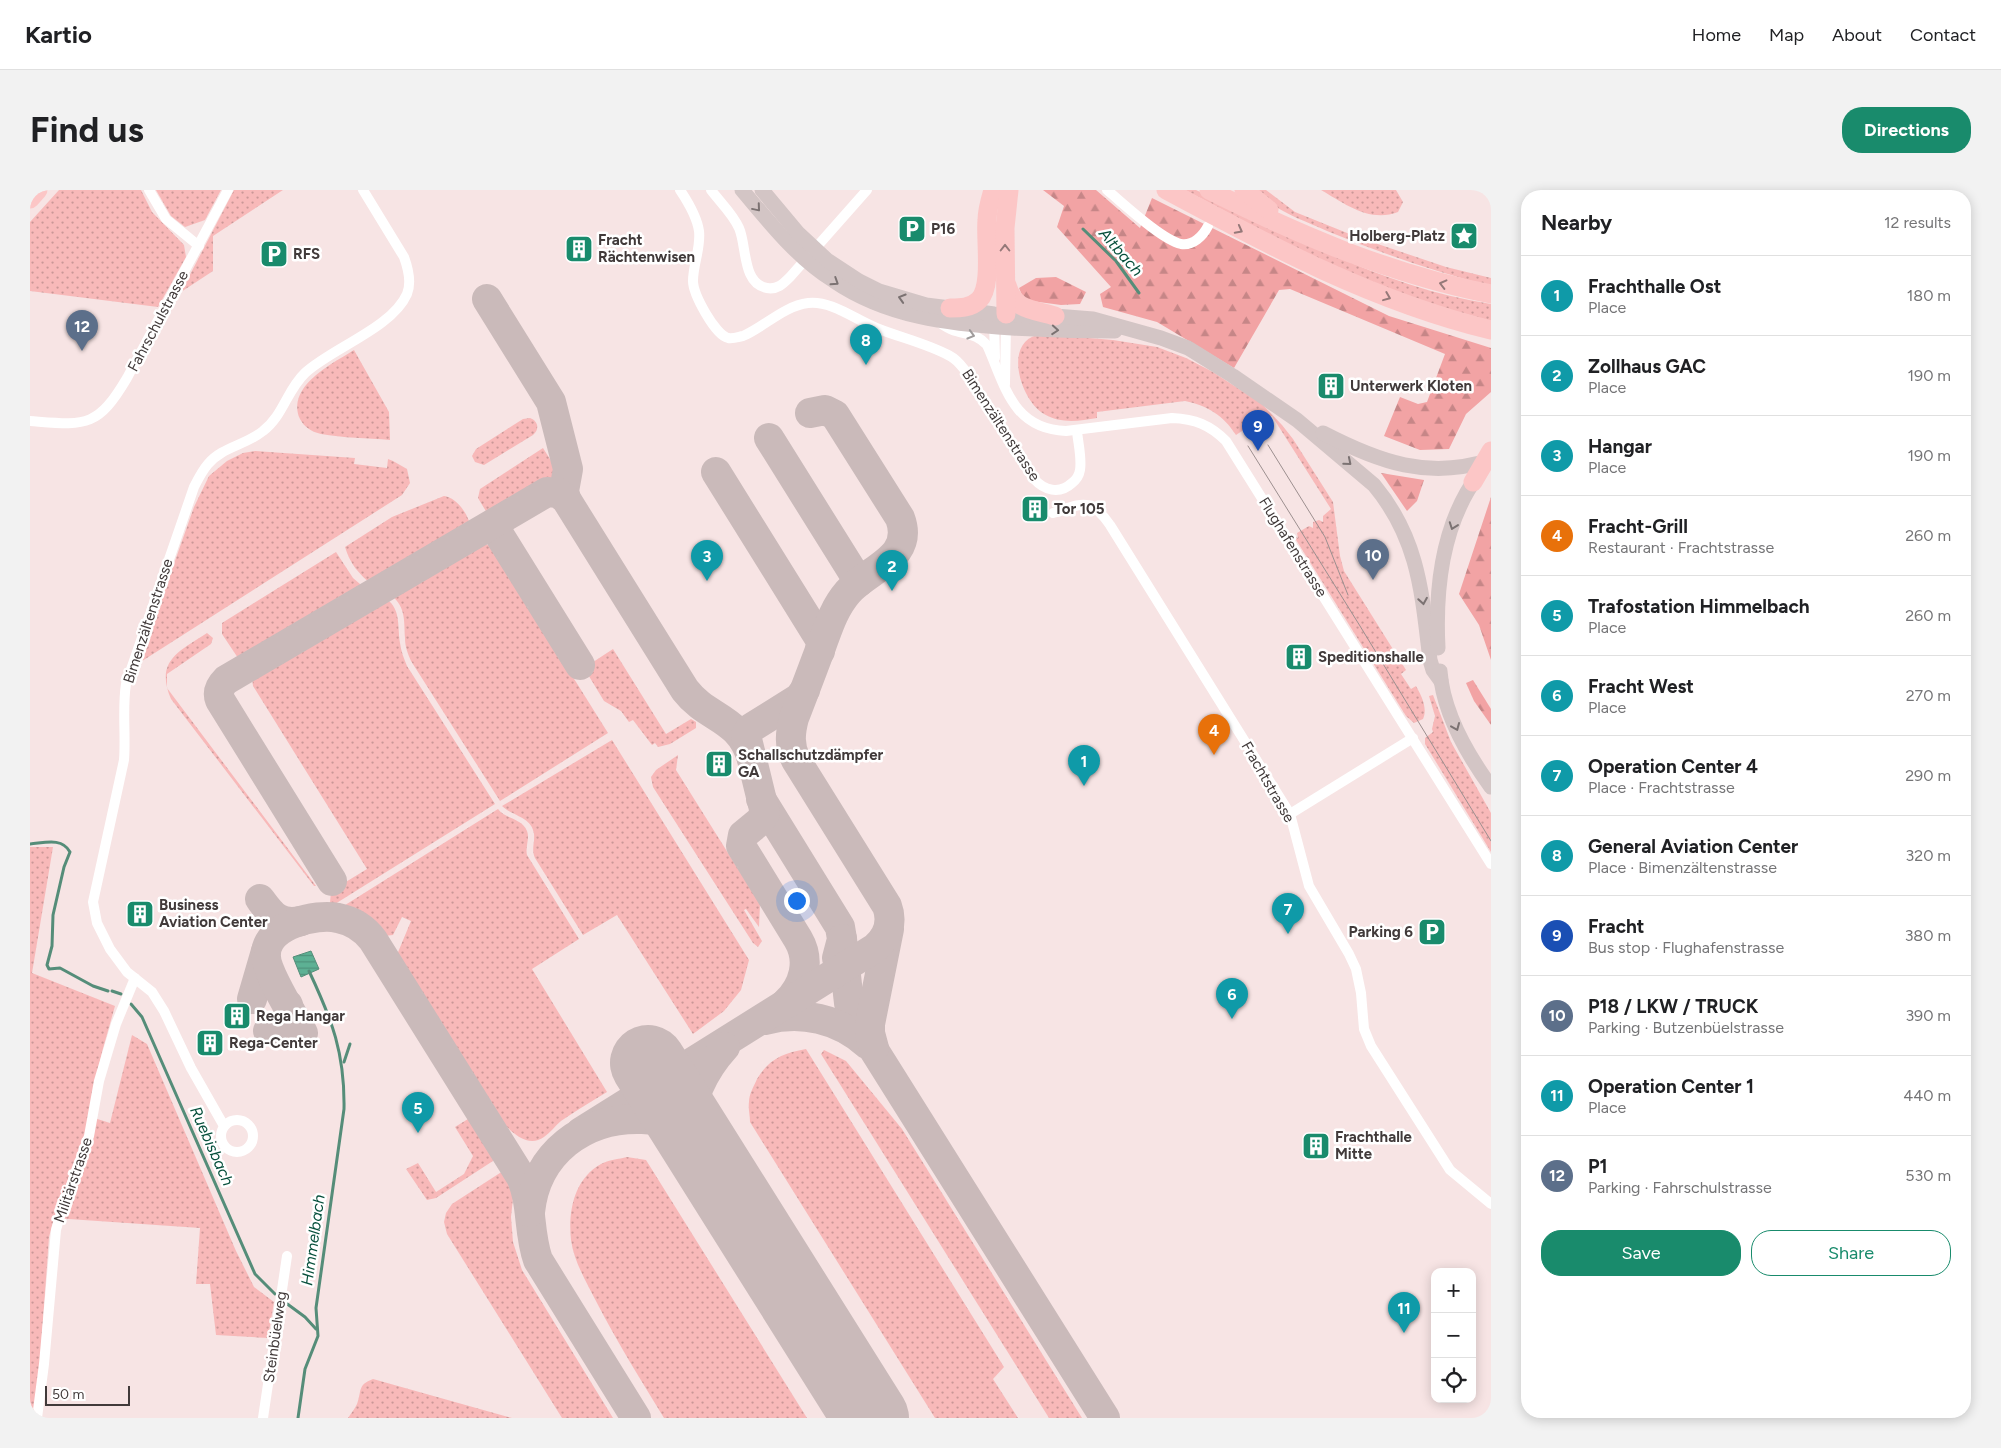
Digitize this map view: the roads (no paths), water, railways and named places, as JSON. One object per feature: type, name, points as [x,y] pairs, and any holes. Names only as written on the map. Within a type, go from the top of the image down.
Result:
[{"type":"highway","points":[[30,199],[38,190]]},
{"type":"highway","points":[[950,308],[967,307],[979,300],[985,289],[987,262],[986,221],[993,190]]},
{"type":"highway","points":[[1000,321],[1005,276],[1005,216],[1009,190]]},
{"type":"highway","points":[[1166,190],[1272,247],[1347,282],[1433,314],[1491,330]]},
{"type":"highway","points":[[1209,190],[1300,233],[1355,256],[1416,277],[1491,294]]},
{"type":"highway","points":[[1244,190],[1300,233]]},
{"type":"highway","points":[[987,262],[994,284],[1000,321]]},
{"type":"highway","points":[[1005,276],[1009,293],[1017,305],[1055,316]]},
{"type":"highway","points":[[1473,482],[1491,452]]},
{"type":"main road","name":"Flughafenstrasse","points":[[742,190],[792,247],[833,281],[875,303],[915,316],[935,320],[1000,321]]},
{"type":"main road","points":[[762,190],[798,233],[827,260],[841,270],[879,290],[926,305],[950,308],[1000,321],[1072,332],[1129,330]]},
{"type":"main road","points":[[1000,321],[1055,316],[1093,319],[1161,338],[1188,348],[1297,420],[1374,485],[1384,497],[1403,528],[1410,543],[1419,579],[1430,660],[1433,670],[1441,681]]},
{"type":"main road","points":[[1297,420],[1357,451],[1406,466],[1442,469],[1467,466],[1491,460]]},
{"type":"main road","points":[[1491,460],[1473,482],[1450,535],[1440,578],[1437,624],[1441,681],[1457,729],[1478,769],[1491,787]]},
{"type":"street","points":[[149,190],[166,219],[199,246]]},
{"type":"street","name":"Fahrschulstrasse","points":[[30,421],[66,424],[84,423],[94,419],[115,400],[228,190]]},
{"type":"street","name":"Bimenzältenstrasse","points":[[224,1126],[190,1068],[164,1011],[152,992],[127,972],[110,949],[97,923],[93,902],[124,760],[125,695],[131,668],[194,487],[203,471],[219,455],[255,437],[266,429],[278,416],[293,388],[305,373],[387,317],[400,306],[407,294],[410,284],[408,268],[404,257],[362,190]]},
{"type":"street","name":"Bimenzältenstrasse","points":[[680,190],[696,221],[699,232],[693,283],[696,297],[719,332],[726,338],[743,336],[791,309],[805,303],[815,303],[943,353],[954,359],[964,368],[1034,479],[1041,486],[1051,490],[1064,489],[1078,476],[1080,468],[1077,431]]},
{"type":"street","points":[[711,190],[739,228],[750,273],[754,280],[758,285],[770,289],[783,285],[867,190]]},
{"type":"street","points":[[1107,190],[1158,231],[1176,242],[1182,244],[1193,242],[1203,235],[1208,226]]},
{"type":"street","name":"Flughafenstrasse","points":[[935,320],[955,331],[978,337],[986,345],[1015,407],[1029,420],[1038,425],[1057,431],[1077,431],[1172,418],[1188,418],[1215,430],[1226,441],[1491,864]]},
{"type":"street","points":[[1000,321],[1005,387]]},
{"type":"street","name":"Flughafenstrasse","points":[[995,363],[1000,321]]},
{"type":"street","name":"Frachtstrasse","points":[[1053,513],[1086,504],[1096,508],[1105,518],[1290,814],[1308,886],[1356,969],[1361,993],[1364,1029],[1371,1046],[1450,1170],[1491,1204]]},
{"type":"street","points":[[1290,814],[1413,738]]},
{"type":"street","name":"Militärstrasse","points":[[37,1418],[44,1364],[56,1230],[88,1136],[99,1082],[116,1024],[135,978]]},
{"type":"street","name":"Steinbüelweg","points":[[263,1418],[287,1256]]},
{"type":"waterway","name":"Altbach","points":[[1083,229],[1116,261],[1139,293]]},
{"type":"waterway","name":"Ruebisbach","points":[[30,844],[58,843],[67,847],[70,852],[64,867],[53,915],[52,946],[47,965],[49,969],[60,968],[93,986],[108,991]]},
{"type":"waterway","name":"Himmelbach","points":[[298,1418],[305,1369],[318,1336],[316,1308],[344,1109],[344,1089],[336,1037],[309,971]]},
{"type":"waterway","name":"Ruebisbach","points":[[112,991],[121,994]]},
{"type":"waterway","name":"Ruebisbach","points":[[131,1004],[142,1017],[255,1274],[275,1294]]},
{"type":"waterway","name":"Himmelbach","points":[[344,1062],[350,1044]]},
{"type":"waterway","name":"Ruebisbach","points":[[286,1303],[305,1317],[316,1329]]},
{"type":"tram line","points":[[1268,445],[1325,537],[1348,595]]},
{"type":"tram line","points":[[1248,446],[1491,841]]},
{"type":"place","name":"P16","points":[[912,229]]},
{"type":"place","name":"Holberg-Platz","points":[[1464,236]]},
{"type":"place","name":"Fracht Rächtenwisen","points":[[579,249]]},
{"type":"place","name":"RFS","points":[[274,254]]},
{"type":"place","name":"P1","points":[[82,351]]},
{"type":"place","name":"General Aviation Center","points":[[866,365]]},
{"type":"place","name":"Unterwerk Kloten","points":[[1331,386]]},
{"type":"place","name":"Fracht","points":[[1258,451]]},
{"type":"place","name":"Tor 105","points":[[1035,509]]},
{"type":"place","name":"P18 / LKW / TRUCK","points":[[1373,580]]},
{"type":"place","name":"Hangar","points":[[707,581]]},
{"type":"place","name":"Zollhaus GAC","points":[[892,591]]},
{"type":"place","name":"Speditionshalle","points":[[1299,657]]},
{"type":"place","name":"Fracht-Grill","points":[[1214,755]]},
{"type":"place","name":"Schallschutzdämpfer GA","points":[[719,764]]},
{"type":"place","name":"Frachthalle Ost","points":[[1084,786]]},
{"type":"place","name":"Business Aviation Center","points":[[140,914]]},
{"type":"place","name":"Parking 6","points":[[1432,932]]},
{"type":"place","name":"Operation Center 4","points":[[1288,934]]},
{"type":"place","name":"Rega Hangar","points":[[237,1016]]},
{"type":"place","name":"Fracht West","points":[[1232,1019]]},
{"type":"place","name":"Rega-Center","points":[[210,1043]]},
{"type":"place","name":"Trafostation Himmelbach","points":[[418,1133]]},
{"type":"place","name":"Frachthalle Mitte","points":[[1316,1146]]},
{"type":"place","name":"Operation Center 1","points":[[1404,1333]]}]
